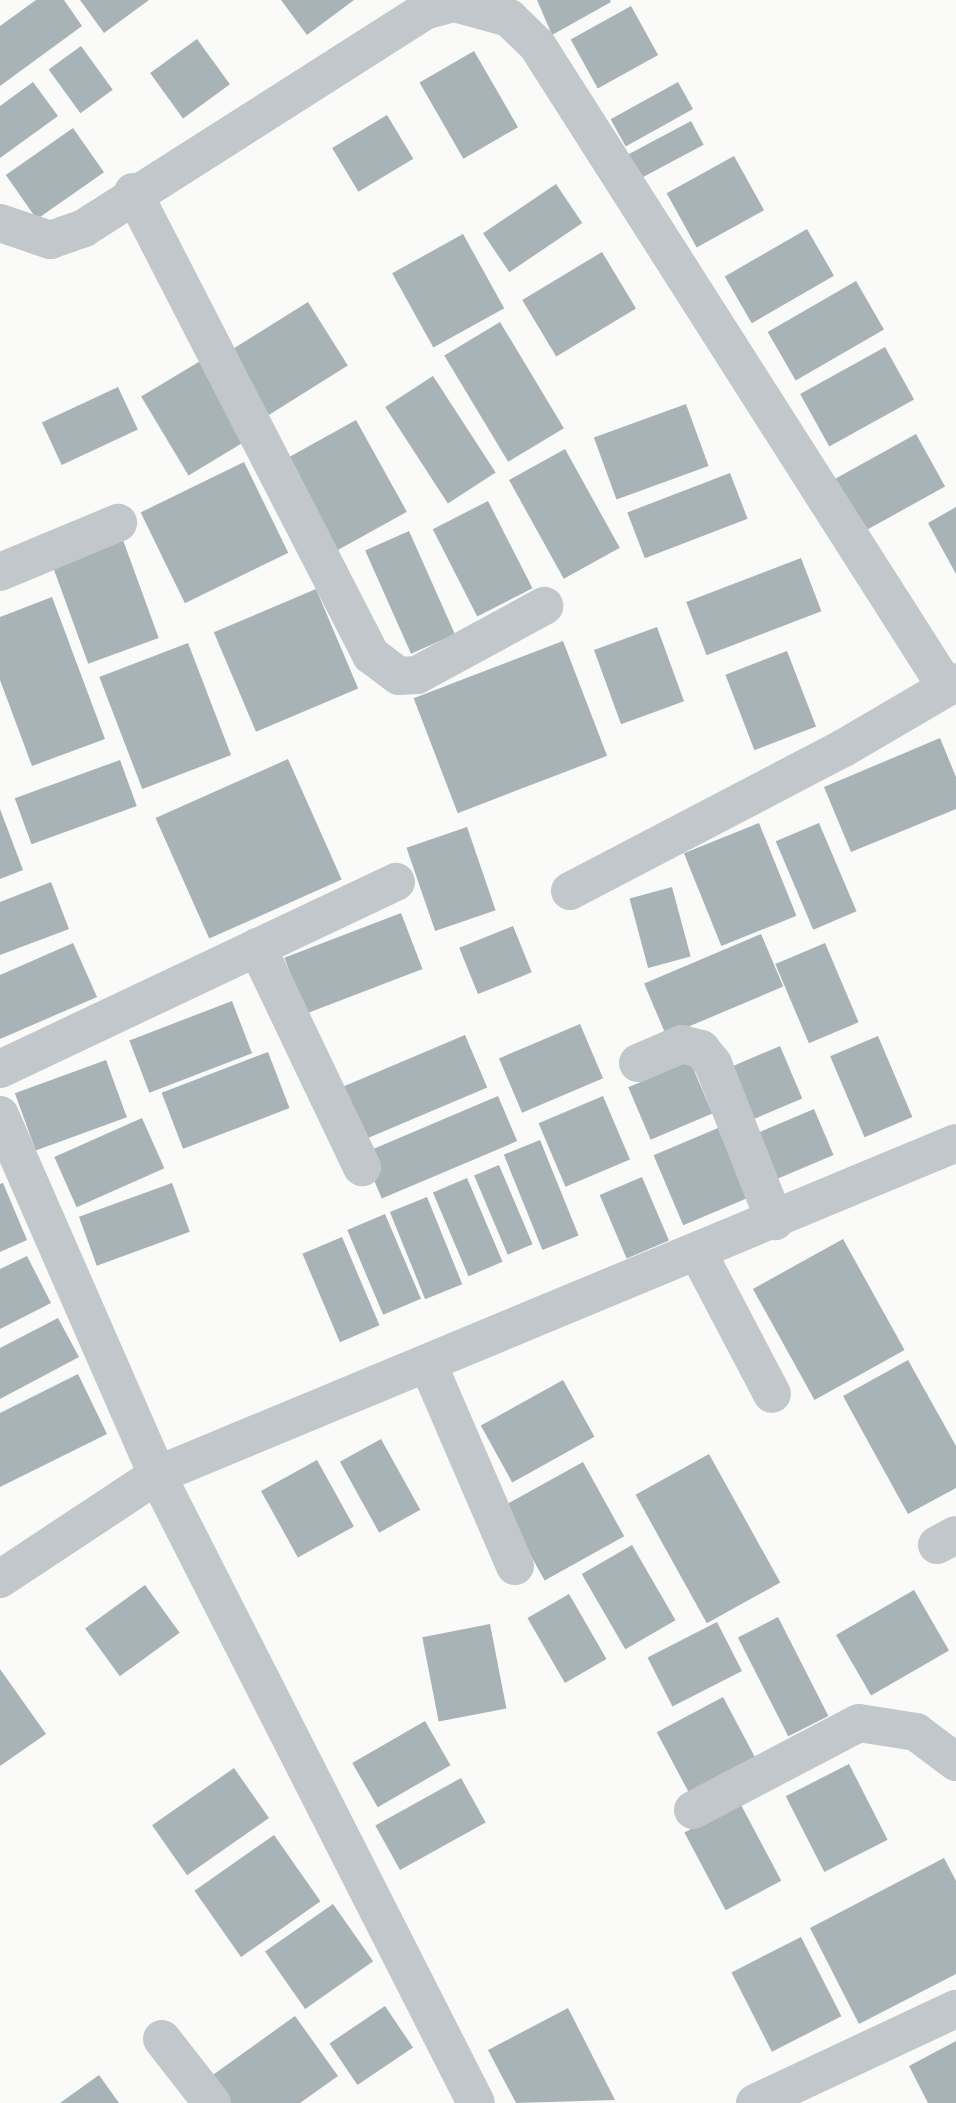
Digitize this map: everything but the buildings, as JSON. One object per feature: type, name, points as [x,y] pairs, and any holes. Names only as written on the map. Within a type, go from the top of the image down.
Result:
[{"type":"street","points":[[0,223],[50,240],[84,229],[133,192],[424,11],[454,3],[509,18],[537,44],[951,684],[842,750],[570,891]]},
{"type":"street","points":[[133,192],[371,655],[399,676],[416,675],[544,606]]},
{"type":"street","points":[[0,572],[118,523]]},
{"type":"street","points":[[0,1069],[396,882]]},
{"type":"street","points":[[257,947],[362,1167]]},
{"type":"street","points":[[638,1063],[682,1044],[701,1049],[713,1064],[775,1221]]},
{"type":"street","points":[[0,1115],[157,1475],[476,2103]]},
{"type":"street","points":[[0,1579],[157,1475],[698,1253],[956,1143]]},
{"type":"street","points":[[698,1253],[772,1394]]},
{"type":"street","points":[[428,1364],[515,1566]]},
{"type":"street","points":[[693,1810],[859,1723],[916,1732],[956,1762]]},
{"type":"street","points":[[755,2103],[956,2009]]},
{"type":"street","points":[[162,2039],[212,2103]]}]
